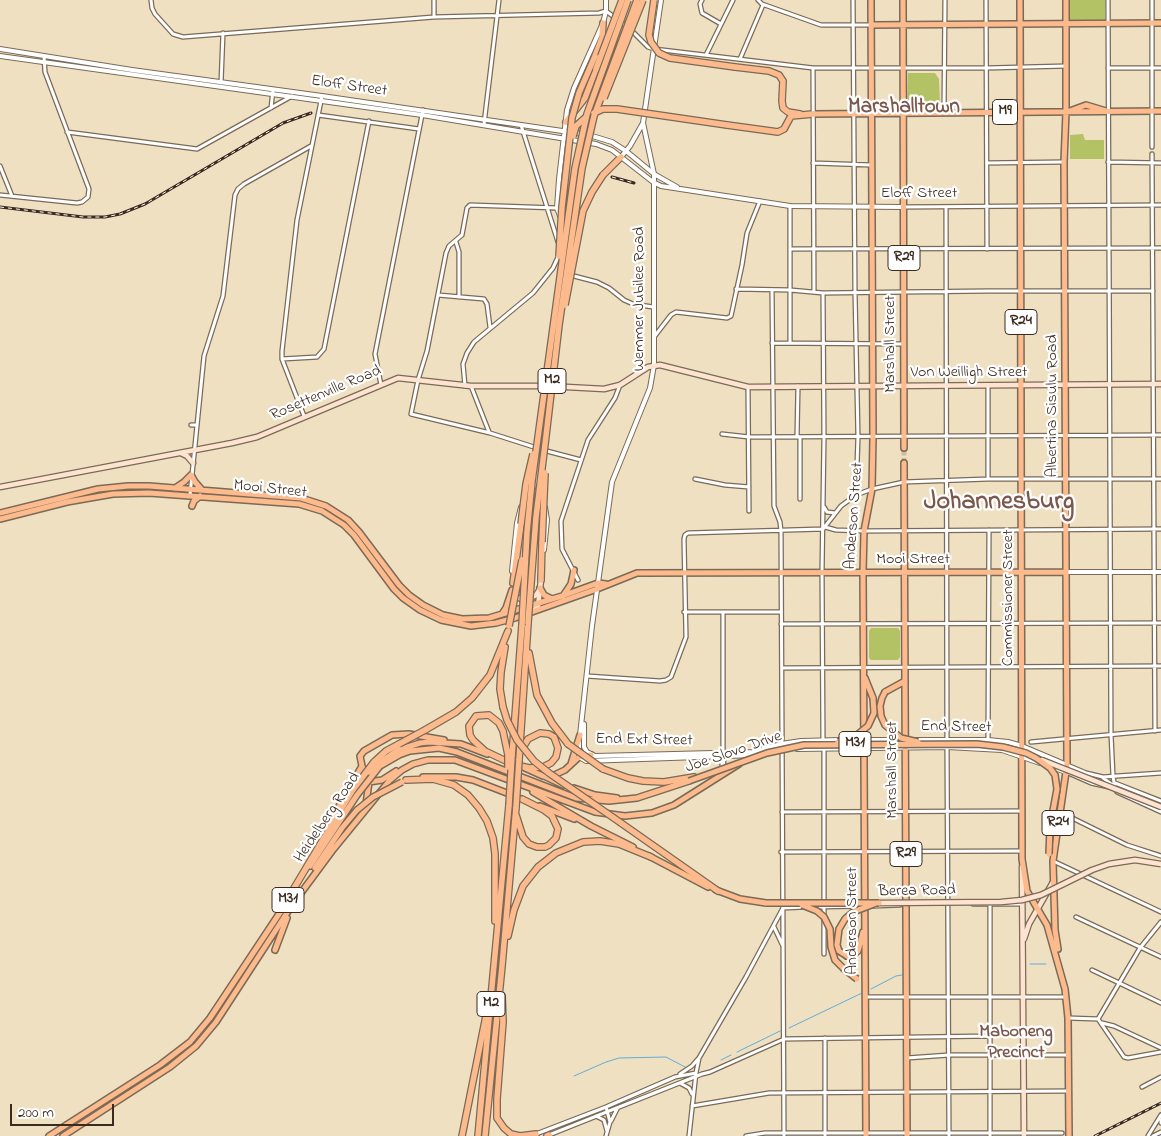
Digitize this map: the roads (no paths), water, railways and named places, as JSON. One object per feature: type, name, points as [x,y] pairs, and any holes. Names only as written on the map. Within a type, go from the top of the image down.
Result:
[{"type":"highway","points":[[566,122],[585,98],[622,0]]},
{"type":"highway","name":"M2","points":[[526,625],[527,532],[553,321],[575,168],[582,134],[593,97],[628,0]]},
{"type":"highway","name":"M2","points":[[478,1136],[494,977],[507,805],[514,759],[536,516],[559,324],[588,139],[599,100],[637,0]]},
{"type":"highway","points":[[588,139],[643,0]]},
{"type":"highway","points":[[654,0],[649,35],[651,42],[659,53],[670,58],[769,71],[779,74],[783,81],[783,108],[788,112],[813,114]]},
{"type":"highway","points":[[553,321],[562,206],[575,104],[602,38],[603,23]]},
{"type":"highway","points":[[568,156],[576,126],[590,115],[603,109],[617,109],[778,132],[784,129],[791,116],[800,114]]},
{"type":"highway","points":[[559,324],[568,293],[583,210],[603,175],[621,157]]},
{"type":"highway","points":[[541,580],[546,436]]},
{"type":"highway","points":[[512,588],[526,484],[538,437]]},
{"type":"highway","points":[[527,532],[508,629],[500,689],[507,720],[517,740],[534,760],[549,773],[718,891]]},
{"type":"highway","points":[[526,625],[530,661],[537,694],[552,723],[568,744],[604,769],[628,778],[643,781],[664,782],[681,780],[715,772]]},
{"type":"highway","points":[[283,907],[354,793],[386,751],[456,712],[472,698],[490,675],[508,629]]},
{"type":"highway","points":[[514,759],[503,732],[494,718],[489,715],[480,714],[472,719],[469,730],[473,740],[485,751],[514,759],[529,768],[543,767],[551,763],[556,757],[557,744],[554,737],[550,734],[536,734],[528,739],[514,759]]},
{"type":"highway","name":"M2","points":[[485,1136],[501,979],[515,809],[514,759]]},
{"type":"highway","points":[[404,781],[423,779],[442,781],[454,785],[468,795],[487,821],[496,854],[494,965]]},
{"type":"highway","points":[[515,809],[523,837],[529,844],[545,847],[553,842],[558,829],[552,816],[522,798]]},
{"type":"highway","points":[[502,966],[510,924],[518,898],[531,874],[556,853],[583,842],[600,841],[619,844],[651,857]]},
{"type":"highway","points":[[462,1136],[494,977]]},
{"type":"highway","points":[[501,979],[503,1022],[496,1109],[499,1122],[506,1131],[520,1136],[536,1134]]},
{"type":"main road","name":"Anderson Street","points":[[866,1092],[863,572],[864,531],[872,489],[871,0]]},
{"type":"main road","name":"Marshall Street","points":[[903,0],[904,448]]},
{"type":"main road","name":"Commissioner Street","points":[[1020,0],[1022,746],[1024,754],[1021,904],[1024,996],[1024,1134]]},
{"type":"main road","name":"Albertina Sisulu Road","points":[[1065,989],[1056,939],[1053,861],[1067,765],[1066,291],[1064,206],[1067,66],[1066,0]]},
{"type":"main road","points":[[871,25],[1161,24]]},
{"type":"main road","name":"M9","points":[[813,114],[1161,111]]},
{"type":"main road","points":[[654,365],[667,366],[748,387]]},
{"type":"main road","name":"Rosettenville Road","points":[[0,487],[232,444],[257,436],[398,378],[465,386],[548,386],[604,389],[620,385],[654,365]]},
{"type":"main road","name":"Von Weilligh Street","points":[[748,387],[1161,384]]},
{"type":"main road","points":[[181,453],[187,456],[193,463]]},
{"type":"main road","name":"Marshall Street","points":[[904,463],[907,1134]]},
{"type":"main road","points":[[174,488],[191,475],[201,493],[192,506]]},
{"type":"main road","name":"Mooi Street","points":[[0,512],[98,489],[135,486],[174,488],[189,492]]},
{"type":"main road","name":"Mooi Street","points":[[0,519],[97,496],[149,493],[201,493],[312,507],[344,525],[354,535],[394,589],[403,598],[420,610],[441,620],[461,625],[481,625],[515,618],[597,586]]},
{"type":"main road","name":"Mooi Street","points":[[201,493],[301,498],[326,506],[348,520],[368,542],[398,584],[423,605],[443,615],[462,619],[482,618],[501,614],[607,584],[637,573],[1066,572]]},
{"type":"main road","points":[[562,596],[570,586],[574,570]]},
{"type":"main road","points":[[533,611],[538,603],[541,580]]},
{"type":"main road","points":[[512,588],[515,597],[529,599],[536,595],[540,588]]},
{"type":"main road","points":[[512,588],[512,611],[515,618]]},
{"type":"main road","points":[[501,614],[506,608],[512,588]]},
{"type":"main road","points":[[540,588],[544,595],[552,599]]},
{"type":"main road","points":[[823,744],[854,738],[863,732],[870,723],[874,713],[873,698],[864,675]]},
{"type":"main road","points":[[905,681],[885,692],[880,702],[882,721],[889,730],[906,740],[939,744]]},
{"type":"main road","points":[[365,810],[369,782],[360,756],[363,752],[392,735],[410,734],[461,744],[514,759],[543,776],[594,795],[630,799]]},
{"type":"main road","points":[[571,764],[580,735]]},
{"type":"main road","points":[[377,764],[398,750],[420,743],[461,744]]},
{"type":"main road","name":"Joe Slovo Drive","points":[[576,798],[630,799],[656,793],[776,750],[804,745],[939,744],[990,745],[1024,754],[1161,807]]},
{"type":"main road","name":"Heidelberg Road","points":[[377,764],[410,751],[429,748],[449,750],[476,758],[576,798]]},
{"type":"main road","points":[[1024,754],[1050,768],[1056,779],[1057,789],[1050,827],[1049,854],[1050,859],[1053,861]]},
{"type":"main road","points":[[543,776],[557,775],[579,758],[592,755]]},
{"type":"main road","points":[[369,782],[382,780],[402,768],[428,760],[455,760],[595,812],[625,816],[652,813],[668,808],[752,756]]},
{"type":"main road","points":[[295,901],[332,851],[390,780],[413,764]]},
{"type":"main road","points":[[283,907],[362,766]]},
{"type":"main road","name":"Heidelberg Road","points":[[63,1136],[180,1060],[196,1046],[216,1022],[342,828],[374,796],[404,781],[440,776],[456,777],[472,780],[522,798],[591,826]]},
{"type":"main road","points":[[515,782],[591,826]]},
{"type":"main road","name":"M31","points":[[591,826],[718,891],[740,899],[766,903],[1001,902],[1022,900],[1042,895],[1092,870],[1109,864],[1135,860],[1161,864]]},
{"type":"main road","name":"R24","points":[[1022,859],[1027,891],[1050,931],[1065,989],[1068,1018],[1069,1136]]},
{"type":"main road","points":[[1022,948],[1027,928],[1053,882]]},
{"type":"main road","points":[[865,923],[858,951],[853,955],[847,956],[839,951],[837,934],[842,924],[853,912],[879,902]]},
{"type":"main road","points":[[795,904],[812,908],[824,917],[829,925],[831,947],[836,960],[858,979],[866,995]]},
{"type":"main road","name":"M31","points":[[49,1136],[174,1055],[190,1042],[210,1018],[283,907]]},
{"type":"main road","points":[[275,950],[289,910]]},
{"type":"main road","name":"R29","points":[[866,1092],[866,1134]]},
{"type":"street","points":[[151,0],[155,14],[176,36],[187,37],[434,17],[599,13],[606,11]]},
{"type":"street","points":[[434,0],[434,17]]},
{"type":"street","points":[[485,122],[499,0]]},
{"type":"street","points":[[512,588],[512,560],[518,513],[534,485],[562,274],[562,228],[557,208],[558,179],[566,122],[570,99],[603,23],[606,0]]},
{"type":"street","points":[[621,157],[643,123],[661,0]]},
{"type":"street","points":[[702,0],[700,4],[702,13],[721,24]]},
{"type":"street","points":[[706,55],[733,0]]},
{"type":"street","points":[[758,0],[762,4],[822,25],[871,25]]},
{"type":"street","points":[[853,0],[854,249],[858,437],[856,494]]},
{"type":"street","points":[[944,112],[946,0]]},
{"type":"street","points":[[986,0],[987,250]]},
{"type":"street","points":[[1108,0],[1110,666],[1113,776],[1119,793],[1161,812]]},
{"type":"street","points":[[1152,0],[1152,147]]},
{"type":"street","points":[[740,59],[762,4]]},
{"type":"street","points":[[606,11],[624,24],[648,47],[654,49],[813,68],[902,69],[1067,66]]},
{"type":"street","points":[[221,84],[223,34]]},
{"type":"street","name":"Eloff Street","points":[[0,49],[97,67],[485,122],[565,130],[607,139],[626,151],[654,174],[679,188]]},
{"type":"street","name":"Eloff Street","points":[[0,56],[43,58]]},
{"type":"street","points":[[0,195],[77,203],[86,200],[88,197],[89,189],[45,72],[43,58]]},
{"type":"street","points":[[813,68],[814,292]]},
{"type":"street","points":[[1108,68],[1161,68]]},
{"type":"street","points":[[271,109],[273,92]]},
{"type":"street","name":"Eloff Street","points":[[273,92],[292,96],[320,98]]},
{"type":"street","points":[[67,132],[197,148],[292,96]]},
{"type":"street","points":[[304,416],[282,359],[282,351],[297,220],[320,98]]},
{"type":"street","points":[[381,385],[375,354],[422,112]]},
{"type":"street","points":[[317,115],[419,129]]},
{"type":"street","points":[[282,359],[317,357],[324,349],[369,122]]},
{"type":"street","name":"Eloff Street","points":[[485,122],[522,131],[596,144],[612,150],[653,182],[661,186],[790,206],[987,207],[1161,205]]},
{"type":"street","name":"Wemmer Jubilee Road","points":[[597,586],[613,477],[650,388],[654,365],[654,174],[643,123]]},
{"type":"street","points":[[465,386],[464,358],[474,342],[533,293],[553,268],[562,252],[546,208],[521,125]]},
{"type":"street","points":[[189,492],[204,356],[223,296],[235,195],[244,184],[311,146]]},
{"type":"street","points":[[1152,154],[1155,731]]},
{"type":"street","points":[[987,163],[1064,162]]},
{"type":"street","points":[[1108,162],[1161,163]]},
{"type":"street","points":[[813,163],[871,164]]},
{"type":"street","points":[[0,166],[12,196]]},
{"type":"street","points":[[653,338],[671,315],[676,312],[730,317],[747,233],[760,201]]},
{"type":"street","points":[[557,208],[473,204],[467,208],[464,232],[456,242],[449,246],[446,252],[427,350],[411,414],[490,433],[581,460]]},
{"type":"street","points":[[790,206],[790,343]]},
{"type":"street","points":[[946,206],[949,1134]]},
{"type":"street","points":[[456,242],[459,252],[459,297]]},
{"type":"street","points":[[790,249],[987,250],[1161,248]]},
{"type":"street","points":[[562,274],[597,282],[609,288],[624,300],[633,304],[653,307]]},
{"type":"street","points":[[736,289],[823,293],[1153,291]]},
{"type":"street","points":[[772,290],[774,508],[780,522],[782,572],[781,751],[784,1134]]},
{"type":"street","points":[[823,293],[824,954]]},
{"type":"street","points":[[438,296],[483,298],[486,300],[490,328]]},
{"type":"street","points":[[772,344],[903,344]]},
{"type":"street","points":[[578,580],[562,549],[561,521],[588,440],[615,398],[620,385]]},
{"type":"street","points":[[988,385],[988,479]]},
{"type":"street","points":[[471,386],[490,433]]},
{"type":"street","points":[[798,386],[800,498]]},
{"type":"street","points":[[748,387],[749,511]]},
{"type":"street","points":[[191,425],[197,426]]},
{"type":"street","points":[[722,434],[749,437],[1161,435]]},
{"type":"street","points":[[695,479],[725,485],[749,487]]},
{"type":"street","points":[[824,528],[835,513],[856,494],[904,482],[988,479],[1161,479]]},
{"type":"street","points":[[534,485],[544,502],[547,513],[541,580]]},
{"type":"street","points":[[823,507],[827,512],[835,513]]},
{"type":"street","points":[[587,676],[660,681],[670,678],[686,639],[684,539],[688,533],[824,528],[864,531],[1161,529]]},
{"type":"street","points":[[989,530],[989,750]]},
{"type":"street","name":"Mooi Street","points":[[1066,572],[1161,572]]},
{"type":"street","points":[[585,696],[597,586]]},
{"type":"street","points":[[684,612],[781,612]]},
{"type":"street","points":[[723,612],[723,775]]},
{"type":"street","points":[[781,624],[1161,623]]},
{"type":"street","points":[[782,668],[1161,666]]},
{"type":"street","name":"End Ext Street","points":[[585,696],[579,758],[586,761],[598,762],[758,752],[781,744]]},
{"type":"street","name":"End Ext Street","points":[[585,696],[583,744],[587,752],[592,755],[723,754],[752,756],[781,751]]},
{"type":"street","points":[[1031,742],[1161,730]]},
{"type":"street","name":"End Street","points":[[781,751],[864,740],[988,740],[1022,746],[1067,765]]},
{"type":"street","name":"End Street","points":[[781,744],[947,747],[1002,750],[1024,754],[1066,772]]},
{"type":"street","points":[[1067,765],[1086,773],[1103,777],[1161,773]]},
{"type":"street","points":[[1066,772],[1096,785],[1115,786],[1161,801]]},
{"type":"street","points":[[1103,777],[1115,786]]},
{"type":"street","points":[[782,812],[1022,811]]},
{"type":"street","points":[[1060,812],[1127,844],[1161,856]]},
{"type":"street","points":[[782,852],[1022,851]]},
{"type":"street","points":[[1053,861],[1161,912]]},
{"type":"street","points":[[990,904],[990,1134]]},
{"type":"street","name":"Berea Road","points":[[783,908],[1021,904]]},
{"type":"street","points":[[529,1136],[675,1078],[692,1066],[699,1058],[774,928],[783,908]]},
{"type":"street","points":[[1076,917],[1161,958]]},
{"type":"street","points":[[1098,1019],[1140,948],[1161,922]]},
{"type":"street","points":[[774,928],[784,949]]},
{"type":"street","points":[[1092,970],[1161,1003]]},
{"type":"street","points":[[866,995],[948,997],[1066,996]]},
{"type":"street","points":[[1068,1018],[1098,1019]]},
{"type":"street","points":[[1098,1019],[1122,1054],[1128,1058],[1161,1050]]},
{"type":"street","points":[[1101,1023],[1114,1026],[1161,1050]]},
{"type":"street","points":[[675,1078],[710,1072],[784,1039],[991,1036]]},
{"type":"street","points":[[825,1038],[825,1134]]},
{"type":"street","points":[[906,1058],[949,1055],[1068,1055]]},
{"type":"street","points":[[689,1136],[695,1075],[699,1058]]},
{"type":"street","points":[[547,1136],[680,1083],[695,1075]]},
{"type":"street","points":[[1142,1087],[1161,1077]]},
{"type":"street","points":[[680,1083],[689,1088],[693,1097]]},
{"type":"street","points":[[692,1106],[769,1093],[1069,1091]]},
{"type":"street","points":[[606,1107],[610,1124]]},
{"type":"street","points":[[607,1134],[618,1108]]},
{"type":"street","points":[[596,1116],[604,1120],[607,1134]]},
{"type":"street","points":[[1148,1136],[1160,1119]]},
{"type":"street","points":[[1153,1136],[1161,1132]]},
{"type":"street","points":[[746,1136],[760,1134],[1062,1133]]},
{"type":"waterway","points":[[1030,964],[1046,964]]},
{"type":"waterway","points":[[871,989],[896,976],[902,975]]},
{"type":"waterway","points":[[789,1028],[862,993]]},
{"type":"waterway","points":[[737,1052],[780,1031]]},
{"type":"waterway","points":[[721,1060],[731,1055]]},
{"type":"waterway","points":[[574,1076],[619,1058],[666,1057],[685,1067]]},
{"type":"tunnel","points":[[904,448],[904,463]]},
{"type":"railway","points":[[0,207],[83,217],[105,217],[120,214],[145,204],[283,123],[311,113]]},
{"type":"railway","points":[[612,177],[634,183]]},
{"type":"railway","points":[[1095,1136],[1161,1103]]},
{"type":"district","name":"Marshalltown","points":[[904,109]]},
{"type":"district","name":"Johannesburg","points":[[999,504]]},
{"type":"district","name":"Maboneng Precinct","points":[[1016,1043]]}]
